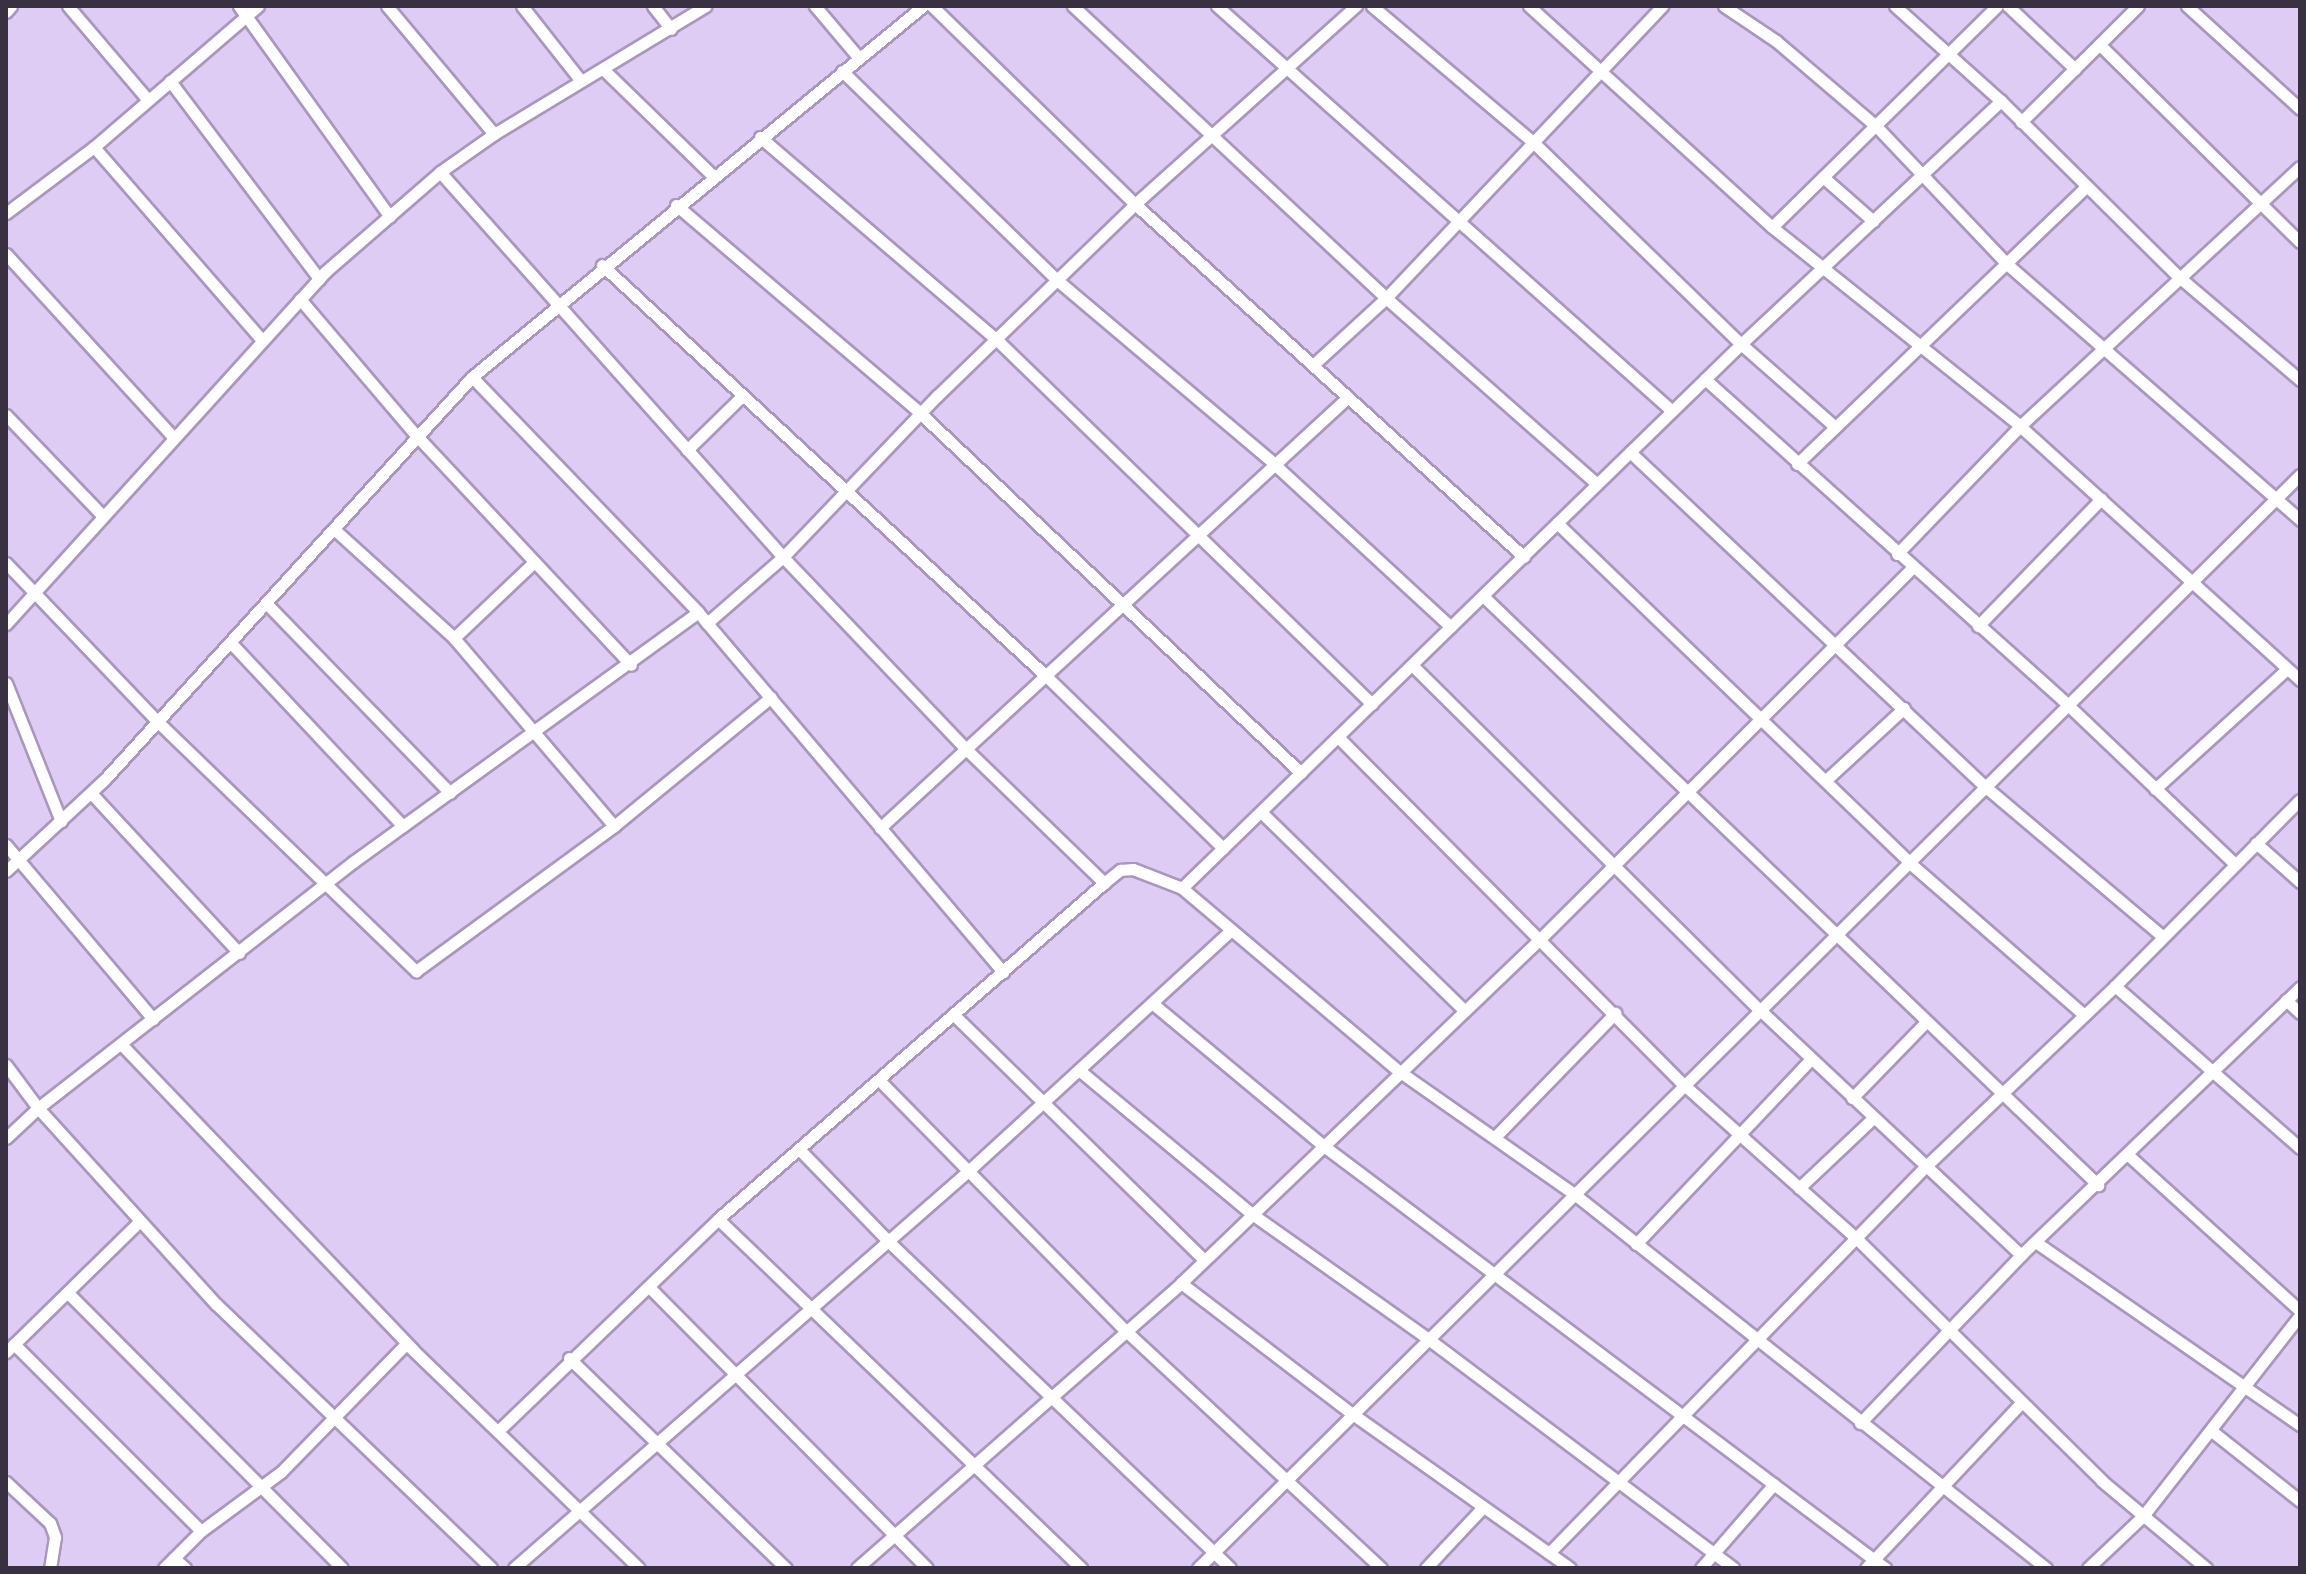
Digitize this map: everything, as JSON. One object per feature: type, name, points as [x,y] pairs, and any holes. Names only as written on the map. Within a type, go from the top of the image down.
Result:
[{"type":"street","points":[[6,12],[11,6]]},
{"type":"street","points":[[68,6],[148,100]]},
{"type":"street","points":[[6,213],[94,147],[170,81],[242,11],[258,6]]},
{"type":"street","points":[[387,6],[494,134]]},
{"type":"street","points":[[522,6],[581,81]]},
{"type":"street","points":[[653,6],[671,29]]},
{"type":"street","points":[[6,624],[172,436],[319,279],[440,172],[494,134],[705,6]]},
{"type":"street","points":[[815,6],[859,58]]},
{"type":"street","points":[[6,871],[91,793],[158,722],[335,530],[415,434],[472,377],[602,265],[923,6]]},
{"type":"street","points":[[932,6],[1135,204],[1524,557]]},
{"type":"street","points":[[1073,6],[1386,298],[1597,484]]},
{"type":"street","points":[[1217,6],[1460,219],[1672,411]]},
{"type":"street","points":[[707,623],[783,557],[920,413],[1135,204],[1356,6]]},
{"type":"street","points":[[1372,6],[1533,142],[1741,344],[1835,427]]},
{"type":"street","points":[[1529,6],[1772,227],[2020,426],[2191,585],[2300,680]]},
{"type":"street","points":[[1314,364],[1386,298],[1662,6]]},
{"type":"street","points":[[1724,6],[1776,41],[1876,126],[1925,173],[2008,265],[2300,520]]},
{"type":"street","points":[[1895,6],[2001,101],[2085,188],[2179,277],[2300,380]]},
{"type":"street","points":[[1772,227],[1997,6]]},
{"type":"street","points":[[2008,6],[2075,69]]},
{"type":"street","points":[[2021,122],[2138,6]]},
{"type":"street","points":[[2187,6],[2300,109]]},
{"type":"street","points":[[242,11],[390,217]]},
{"type":"street","points":[[2101,46],[2259,206],[2300,242]]},
{"type":"street","points":[[603,69],[712,175]]},
{"type":"street","points":[[842,71],[1057,280],[1272,462],[1451,627]]},
{"type":"street","points":[[170,81],[319,279]]},
{"type":"street","points":[[1182,888],[1741,344],[2001,101]]},
{"type":"street","points":[[760,137],[996,339],[1372,704]]},
{"type":"street","points":[[94,147],[262,340]]},
{"type":"street","points":[[1897,554],[2020,426],[2300,167]]},
{"type":"street","points":[[440,172],[783,557],[968,751],[1104,883]]},
{"type":"street","points":[[1823,177],[1873,221]]},
{"type":"street","points":[[1797,464],[2085,188]]},
{"type":"street","points":[[676,205],[920,413],[1301,773]]},
{"type":"street","points":[[6,254],[172,436]]},
{"type":"street","points":[[602,265],[847,489],[1223,848]]},
{"type":"street","points":[[300,299],[415,434],[631,665]]},
{"type":"street","points":[[472,377],[698,612],[1003,972]]},
{"type":"street","points":[[1705,379],[1911,569],[2070,707],[2235,864]]},
{"type":"street","points":[[687,450],[743,395]]},
{"type":"street","points":[[880,828],[968,751],[1272,462],[1347,398]]},
{"type":"street","points":[[6,415],[102,515]]},
{"type":"street","points":[[1630,452],[1988,789],[2162,936]]},
{"type":"street","points":[[1198,1568],[1759,1009],[1988,789],[2300,475]]},
{"type":"street","points":[[1978,626],[2101,499]]},
{"type":"street","points":[[1557,523],[1763,718],[1911,864],[2084,1015]]},
{"type":"street","points":[[335,530],[454,638],[614,826]]},
{"type":"street","points":[[454,638],[534,562]]},
{"type":"street","points":[[6,563],[158,722],[410,968],[423,970],[614,826],[771,697]]},
{"type":"street","points":[[857,1568],[1181,1283],[1321,1144],[1542,937],[1911,569]]},
{"type":"street","points":[[1483,596],[1691,790],[1999,1095],[2098,1185]]},
{"type":"street","points":[[267,604],[450,793]]},
{"type":"street","points":[[6,1138],[38,1108],[324,885],[631,665],[698,612]]},
{"type":"street","points":[[231,643],[403,826]]},
{"type":"street","points":[[1412,665],[1759,1009],[2021,1255]]},
{"type":"street","points":[[2155,789],[2287,669]]},
{"type":"street","points":[[6,683],[61,821]]},
{"type":"street","points":[[1826,780],[1904,708]]},
{"type":"street","points":[[1338,737],[1542,937],[1683,1084],[1857,1239],[2020,1404],[2143,1516],[2206,1568]]},
{"type":"street","points":[[91,793],[239,953]]},
{"type":"street","points":[[1549,1553],[1617,1478],[1925,1167],[2115,986],[2300,800]]},
{"type":"street","points":[[1261,812],[1463,1009]]},
{"type":"street","points":[[2256,843],[2300,882]]},
{"type":"street","points":[[6,845],[153,1019]]},
{"type":"street","points":[[499,1430],[569,1358],[649,1287],[718,1219],[955,1016],[1104,883],[1120,870],[1133,869],[1182,888],[1400,1072],[1573,1193],[1939,1487],[2046,1568]]},
{"type":"street","points":[[514,1568],[658,1443],[733,1372],[966,1173],[1230,931]]},
{"type":"street","points":[[2115,986],[2300,1148]]},
{"type":"street","points":[[1860,1423],[2021,1255],[2098,1185],[2300,987]]},
{"type":"street","points":[[2286,1000],[2300,1013]]},
{"type":"street","points":[[1152,1003],[1321,1144],[1684,1412],[1870,1563],[1885,1568]]},
{"type":"street","points":[[1495,1137],[1615,1013]]},
{"type":"street","points":[[955,1016],[1204,1260]]},
{"type":"street","points":[[1852,1098],[1926,1022]]},
{"type":"street","points":[[121,1044],[407,1343],[639,1568]]},
{"type":"street","points":[[1636,1244],[1811,1059]]},
{"type":"street","points":[[6,1065],[38,1108],[216,1304],[491,1568]]},
{"type":"street","points":[[1079,1070],[1252,1214],[1427,1338],[1733,1568]]},
{"type":"street","points":[[880,1081],[966,1173],[1127,1332],[1283,1482],[1381,1568]]},
{"type":"street","points":[[1799,1188],[1873,1118]]},
{"type":"street","points":[[799,1149],[888,1241],[1230,1568]]},
{"type":"street","points":[[2088,1568],[2143,1516],[2213,1432],[2300,1313],[2127,1154]]},
{"type":"street","points":[[718,1219],[1081,1568]]},
{"type":"street","points":[[140,1221],[10,1348],[201,1531]]},
{"type":"street","points":[[2037,1243],[2248,1385],[2300,1425]]},
{"type":"street","points":[[1181,1283],[1351,1413],[1570,1568]]},
{"type":"street","points":[[649,1287],[927,1568]]},
{"type":"street","points":[[68,1293],[260,1490],[342,1568]]},
{"type":"street","points":[[164,1568],[201,1531],[260,1490],[407,1343]]},
{"type":"street","points":[[569,1358],[786,1568]]},
{"type":"street","points":[[1870,1563],[2020,1404]]},
{"type":"street","points":[[2213,1432],[2300,1501]]},
{"type":"street","points":[[6,1482],[50,1523],[55,1537],[50,1568]]},
{"type":"street","points":[[1701,1568],[1774,1484]]},
{"type":"street","points":[[1426,1568],[1483,1507]]},
{"type":"street","points":[[174,1558],[185,1568]]}]
